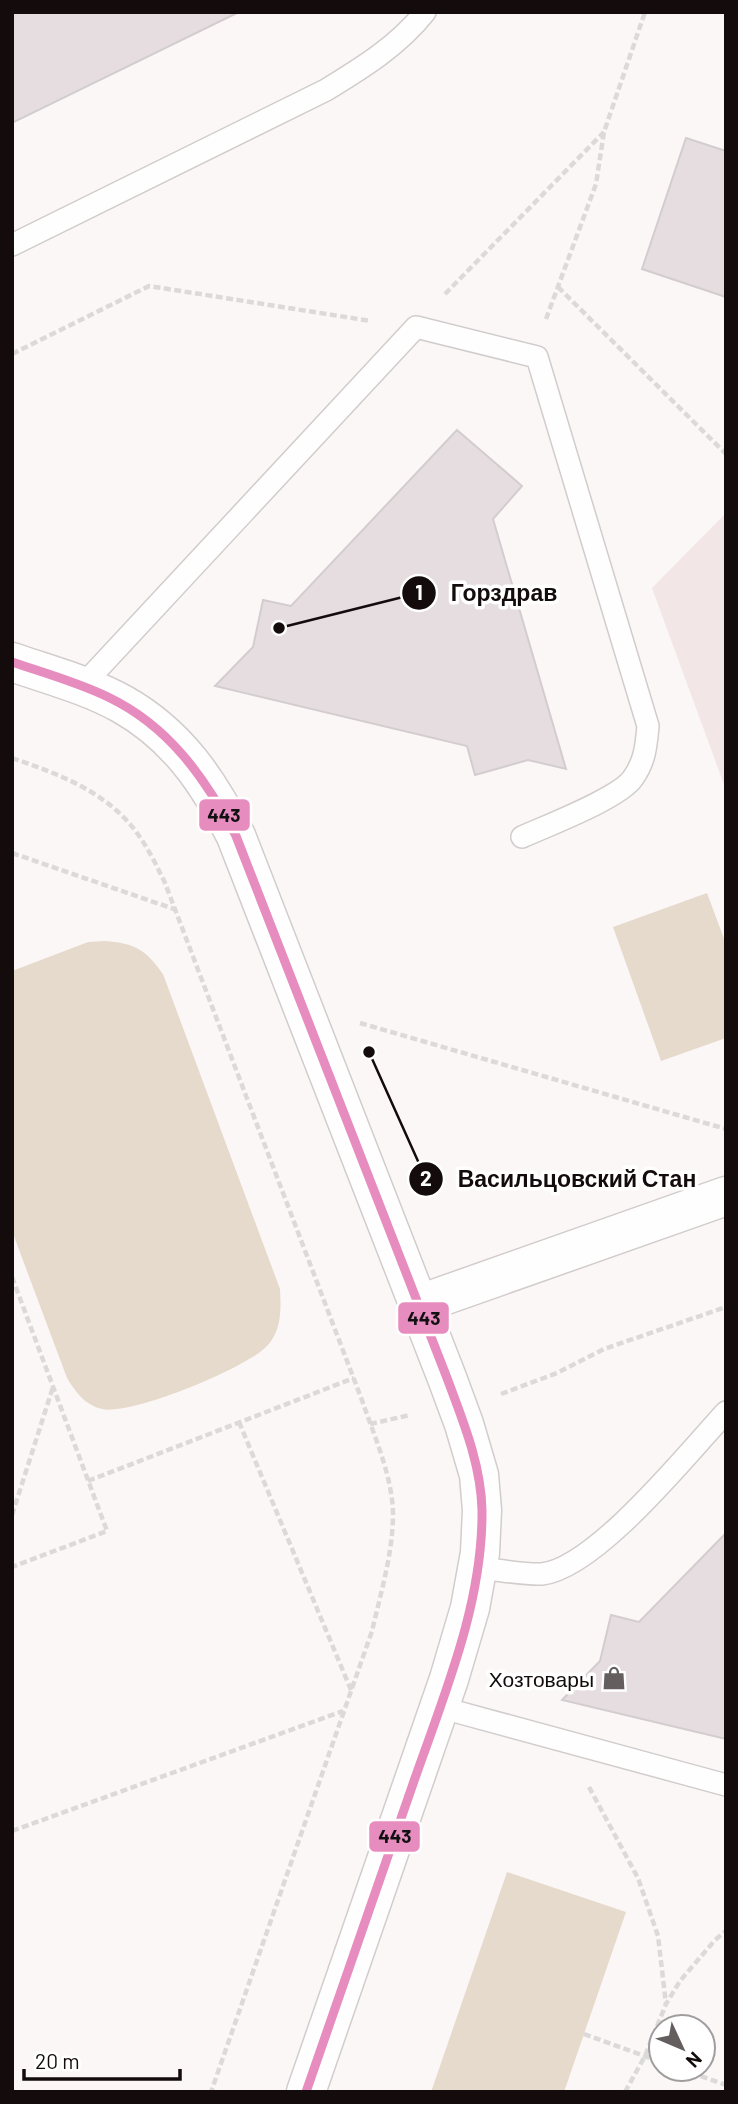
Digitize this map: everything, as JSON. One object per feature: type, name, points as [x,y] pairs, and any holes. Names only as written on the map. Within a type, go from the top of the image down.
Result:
[{"type":"street","points":[[12,662],[122,704],[174,743],[199,771],[218,800],[236,835],[420,1304],[457,1404],[478,1475],[482,1510],[480,1553],[470,1608],[439,1707],[306,2092]]},
{"type":"street","points":[[420,1304],[726,1196]]},
{"type":"lane","points":[[12,245],[326,90],[373,61],[414,26],[425,12]]},
{"type":"lane","points":[[82,687],[416,327],[537,357],[648,726],[646,754],[632,781],[606,799],[522,837]]},
{"type":"lane","points":[[477,1568],[541,1574],[566,1567],[590,1551],[627,1518],[726,1412]]},
{"type":"lane","points":[[439,1707],[726,1785]]},
{"type":"path","points":[[537,357],[541,333],[596,184],[604,132],[645,12]]},
{"type":"path","points":[[12,354],[149,286],[416,327],[452,286],[604,132]]},
{"type":"path","points":[[558,288],[726,454]]},
{"type":"path","points":[[12,758],[78,783],[105,800],[130,823],[150,853],[165,883],[354,1378],[387,1474],[393,1511],[390,1553],[372,1630],[211,2092]]},
{"type":"path","points":[[12,853],[175,910]]},
{"type":"path","points":[[306,1015],[360,1023],[726,1129]]},
{"type":"path","points":[[12,1277],[107,1531],[12,1567]]},
{"type":"path","points":[[370,1424],[511,1392],[604,1349],[726,1307]]},
{"type":"path","points":[[88,1481],[354,1378]]},
{"type":"path","points":[[12,1515],[53,1386]]},
{"type":"path","points":[[239,1422],[351,1690]]},
{"type":"path","points":[[12,1831],[343,1711]]},
{"type":"path","points":[[553,1738],[587,1783],[638,1878],[658,1936],[666,2004]]},
{"type":"path","points":[[625,2092],[645,2056],[666,2004],[680,1981],[726,1931]]},
{"type":"path","points":[[584,2034],[645,2056]]},
{"type":"shaded area","points":[[726,513],[726,790],[652,588]]},
{"type":"shaded area","points":[[707,893],[726,944],[726,1038],[661,1061],[613,927]]},
{"type":"shaded area","points":[[105,941],[139,949],[163,974],[280,1289],[280,1318],[276,1332],[268,1345],[256,1355],[188,1388],[162,1398],[116,1409],[102,1409],[91,1405],[67,1378],[12,1231],[12,971],[88,942]]},
{"type":"shaded area","points":[[507,1872],[626,1912],[564,2092],[431,2092]]},
{"type":"building","points":[[12,12],[239,12],[12,123]]},
{"type":"building","points":[[686,138],[726,151],[726,297],[642,269]]},
{"type":"building","points":[[457,430],[522,486],[493,519],[566,769],[528,760],[475,775],[467,746],[215,686],[253,647],[263,600],[291,606]]},
{"type":"building","points":[[726,1533],[726,1739],[562,1700],[600,1661],[611,1615],[639,1622]]},
{"type":"transit line","name":"443","points":[[12,662],[72,682],[130,709],[167,738],[212,794],[236,836],[447,1378],[470,1443],[478,1476],[482,1510],[481,1545],[460,1648],[306,2092]]},
{"type":"place","name":"Горздрав","points":[[279,628]]},
{"type":"place","name":"Васильцовский Стан","points":[[369,1052]]},
{"type":"place","name":"Хозтовары","points":[[614,1678]]}]
